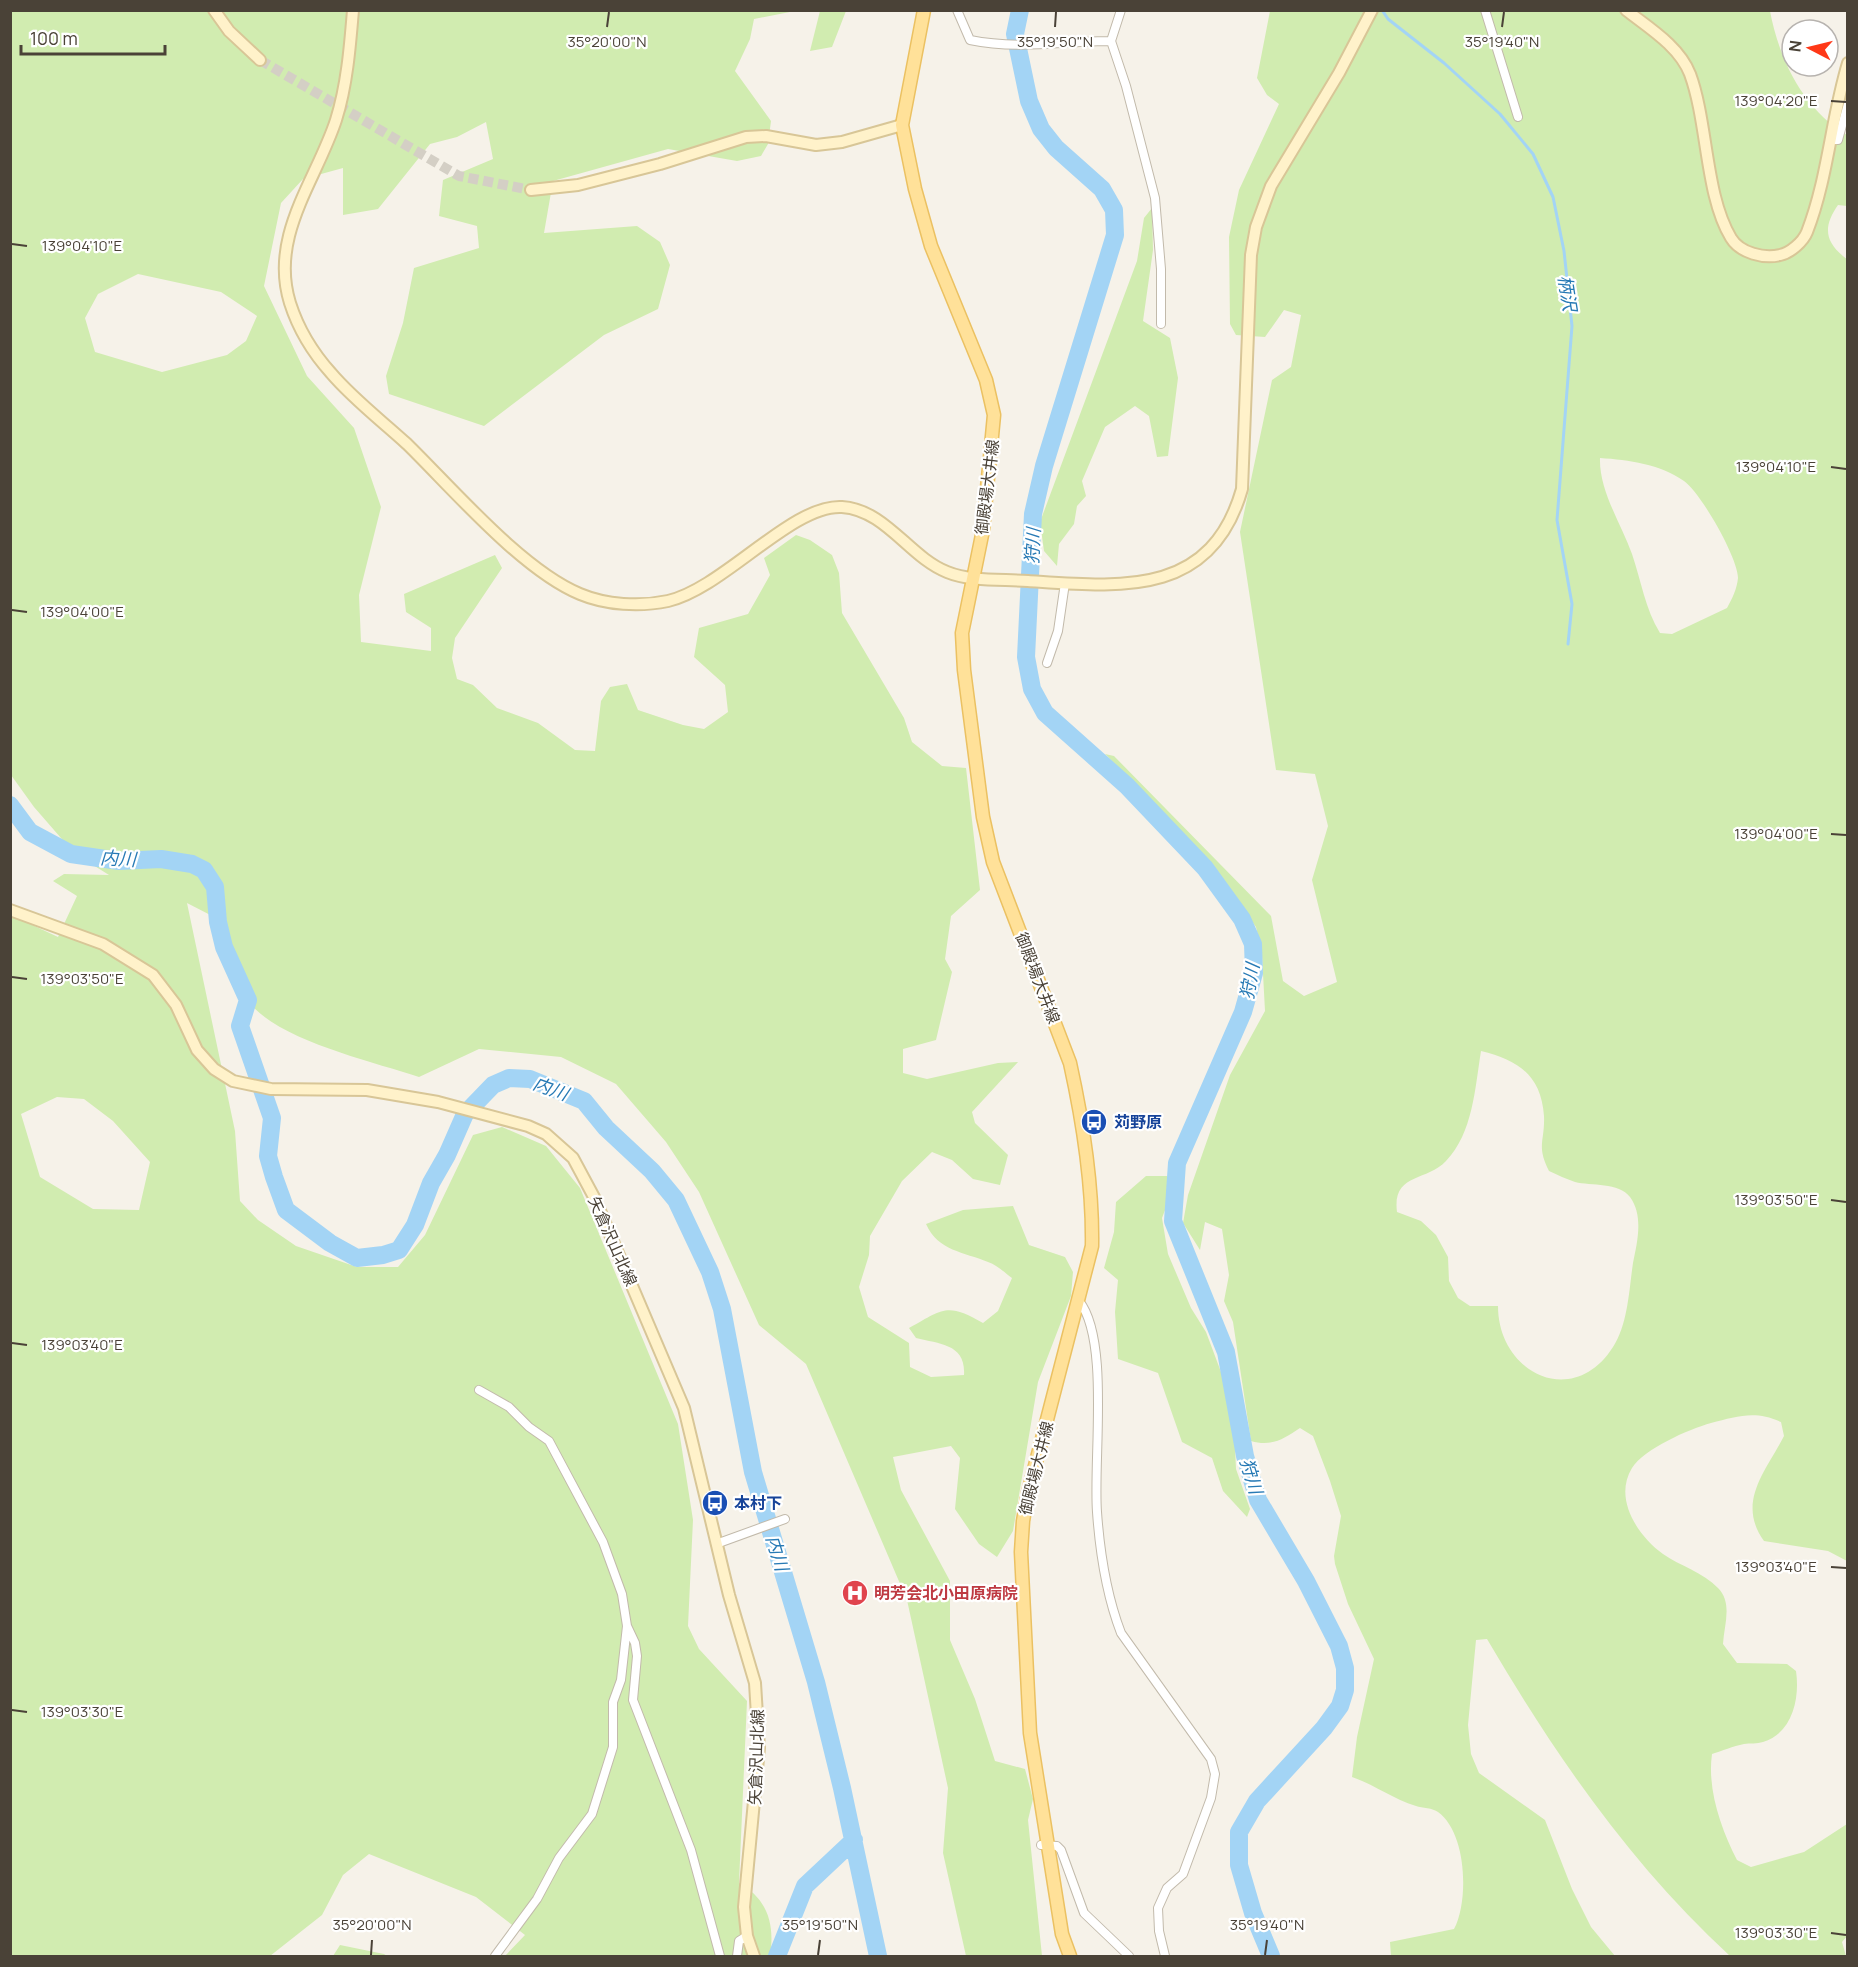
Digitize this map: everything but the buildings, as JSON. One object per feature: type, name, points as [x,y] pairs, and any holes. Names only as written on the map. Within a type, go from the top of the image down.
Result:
[{"type":"main road","name":"御殿場大井線","points":[[924,10],[902,125],[915,189],[931,246],[986,380],[994,415],[983,530],[962,633],[964,670],[982,817],[993,862],[1070,1063],[1077,1098],[1092,1216],[1092,1246],[1023,1521],[1021,1552],[1030,1733],[1044,1845],[1062,1934],[1070,1956]]},
{"type":"street","points":[[214,10],[229,31],[260,60]]},
{"type":"street","points":[[352,10],[343,96],[330,138],[303,192],[290,230],[284,265],[290,302],[306,339],[332,374],[505,540],[550,578],[582,595],[640,605],[686,595],[716,579],[798,521],[823,508],[840,507],[859,510],[886,525],[932,566],[952,574],[973,577],[1065,583],[1145,582],[1177,573],[1198,561],[1217,541],[1236,512],[1242,489],[1246,455],[1249,285],[1256,227],[1270,186],[1370,16]]},
{"type":"street","points":[[957,10],[970,40],[1038,46],[1111,41]]},
{"type":"street","points":[[1121,10],[1111,41],[1126,86],[1155,198],[1161,269],[1161,324]]},
{"type":"street","points":[[1485,10],[1518,117]]},
{"type":"street","points":[[1626,10],[1671,47],[1690,74],[1720,210],[1731,239],[1740,248],[1753,254],[1778,256],[1795,247],[1806,235],[1819,193],[1848,63]]},
{"type":"street","points":[[1830,140],[1838,140],[1848,104]]},
{"type":"street","points":[[531,190],[578,185],[660,164],[746,137],[766,136],[816,145],[842,142],[902,125]]},
{"type":"street","points":[[1047,663],[1058,631],[1065,583]]},
{"type":"street","name":"矢倉沢山北線","points":[[10,910],[103,944],[153,975],[176,1005],[197,1050],[214,1069],[233,1081],[271,1089],[367,1090],[438,1102],[528,1126],[546,1134],[573,1158],[584,1178],[680,1397],[691,1431],[716,1544],[750,1661],[759,1717],[753,1835],[745,1884],[747,1936],[753,1953]]},
{"type":"street","points":[[1078,1301],[1087,1311],[1096,1358],[1097,1512],[1105,1581],[1114,1613],[1121,1633],[1211,1759],[1215,1774],[1211,1798],[1183,1874],[1167,1888],[1158,1908],[1159,1931],[1165,1956]]},
{"type":"street","points":[[478,1390],[509,1407],[529,1427],[549,1441],[603,1542],[622,1594],[627,1626],[621,1680],[613,1701],[613,1747],[592,1814],[559,1858],[537,1899],[495,1956]]},
{"type":"street","points":[[716,1544],[785,1519]]},
{"type":"street","points":[[627,1626],[635,1643],[637,1656],[633,1700],[691,1850],[720,1956]]},
{"type":"street","points":[[1044,1845],[1061,1850],[1084,1913],[1129,1956]]},
{"type":"street","points":[[737,1956],[738,1941],[747,1936]]},
{"type":"green space","points":[[11,11],[795,11],[754,19],[750,39],[735,71],[771,121],[768,144],[761,156],[737,161],[668,149],[553,181],[544,233],[637,226],[660,242],[670,265],[658,309],[604,335],[484,426],[389,394],[386,376],[403,323],[414,268],[479,248],[477,226],[439,216],[443,180],[493,159],[486,122],[457,137],[430,144],[378,209],[343,215],[343,168],[303,179],[281,203],[264,286],[307,376],[354,428],[381,507],[359,595],[361,642],[431,651],[431,628],[406,612],[404,594],[495,555],[502,568],[455,638],[452,658],[457,679],[473,685],[497,708],[538,723],[575,750],[595,751],[601,701],[610,687],[627,684],[638,710],[683,725],[704,729],[728,712],[725,685],[694,657],[699,628],[748,614],[770,575],[764,558],[796,535],[810,540],[832,555],[839,573],[842,613],[904,718],[912,742],[942,766],[966,768],[980,890],[951,916],[945,959],[952,972],[936,1040],[903,1049],[903,1073],[927,1079],[998,1063],[1018,1062],[972,1112],[975,1123],[1008,1155],[1000,1185],[973,1179],[952,1160],[932,1152],[902,1181],[870,1236],[869,1255],[859,1287],[868,1317],[909,1343],[910,1367],[931,1377],[964,1375],[961,1357],[956,1351],[942,1344],[916,1338],[909,1328],[945,1310],[961,1312],[983,1323],[998,1311],[1012,1278],[991,1263],[961,1253],[937,1240],[926,1224],[963,1210],[1013,1206],[1029,1245],[1065,1257],[1073,1272],[1071,1296],[1038,1382],[1013,1531],[997,1557],[979,1544],[955,1509],[960,1458],[951,1446],[893,1457],[901,1490],[950,1581],[950,1640],[975,1699],[995,1761],[1025,1769],[1033,1799],[1028,1820],[1042,1956],[966,1956],[943,1853],[948,1788],[907,1600],[806,1364],[759,1325],[699,1192],[666,1142],[616,1084],[561,1057],[479,1049],[419,1077],[330,1049],[285,1030],[266,1018],[245,998],[232,965],[220,920],[187,903],[235,1131],[240,1201],[258,1220],[296,1246],[357,1267],[398,1267],[425,1235],[473,1135],[502,1127],[546,1146],[580,1188],[678,1424],[693,1520],[688,1626],[699,1649],[747,1701],[739,1883],[757,1897],[767,1914],[771,1934],[770,1956],[505,1956],[525,1935],[476,1897],[369,1854],[343,1875],[322,1915],[270,1956],[11,1956],[11,915],[58,937],[77,896],[53,881],[64,874],[109,875],[74,853],[34,807],[11,775]],"holes":[[[138,274],[221,292],[257,316],[246,341],[227,355],[162,372],[95,352],[85,318],[98,294]],[[57,1097],[84,1099],[113,1121],[150,1162],[139,1210],[93,1209],[40,1177],[21,1114]]]},
{"type":"green space","points":[[820,11],[846,11],[832,47],[810,51]]},
{"type":"green space","points":[[1270,11],[1770,11],[1780,47],[1780,78],[1794,78],[1818,111],[1847,135],[1847,206],[1838,205],[1830,221],[1828,235],[1834,247],[1848,260],[1847,1561],[1828,1551],[1764,1541],[1756,1527],[1753,1500],[1757,1487],[1784,1436],[1781,1422],[1772,1418],[1746,1415],[1729,1418],[1702,1426],[1656,1447],[1632,1468],[1625,1492],[1631,1516],[1645,1537],[1663,1554],[1712,1582],[1723,1594],[1726,1622],[1723,1644],[1737,1663],[1787,1664],[1796,1671],[1795,1703],[1788,1722],[1781,1731],[1763,1742],[1740,1745],[1712,1754],[1713,1795],[1721,1822],[1737,1860],[1751,1867],[1804,1852],[1847,1824],[1848,1935],[1842,1942],[1846,1956],[1730,1956],[1660,1884],[1597,1807],[1540,1725],[1487,1639],[1476,1640],[1468,1725],[1471,1754],[1479,1773],[1545,1820],[1572,1889],[1591,1927],[1615,1956],[1391,1956],[1390,1942],[1454,1929],[1462,1902],[1463,1868],[1460,1851],[1448,1822],[1438,1812],[1408,1803],[1352,1777],[1357,1737],[1374,1659],[1348,1604],[1335,1564],[1334,1556],[1341,1516],[1313,1436],[1300,1428],[1277,1441],[1258,1443],[1251,1441],[1233,1322],[1224,1301],[1229,1275],[1222,1229],[1205,1222],[1200,1250],[1183,1223],[1188,1195],[1230,1075],[1265,1011],[1262,955],[1256,927],[1217,873],[1185,835],[1105,754],[1114,756],[1271,916],[1283,981],[1304,996],[1337,982],[1312,880],[1328,826],[1315,774],[1276,770],[1240,532],[1272,380],[1291,367],[1301,315],[1284,310],[1265,337],[1236,335],[1230,324],[1229,237],[1239,190],[1279,104],[1267,95],[1257,78]],"holes":[[[1600,458],[1633,462],[1675,475],[1691,488],[1709,512],[1732,556],[1736,569],[1737,586],[1727,608],[1672,634],[1660,633],[1655,624],[1632,554],[1603,483]],[[1481,1051],[1506,1059],[1525,1072],[1533,1080],[1538,1090],[1544,1116],[1542,1149],[1549,1171],[1575,1182],[1619,1189],[1630,1197],[1637,1213],[1638,1238],[1622,1328],[1613,1347],[1597,1366],[1578,1377],[1559,1379],[1540,1375],[1524,1365],[1510,1350],[1501,1330],[1498,1306],[1470,1306],[1458,1298],[1449,1281],[1448,1257],[1436,1235],[1421,1221],[1397,1212],[1397,1199],[1405,1184],[1438,1168],[1455,1150],[1471,1109]]]},
{"type":"green space","points":[[1152,208],[1153,250],[1143,321],[1170,338],[1178,378],[1168,456],[1157,457],[1149,416],[1135,406],[1105,427],[1082,481],[1086,496],[1077,506],[1074,524],[1059,544],[1057,566],[1044,551],[1040,522],[1137,261],[1144,218]]},
{"type":"green space","points":[[1146,1176],[1167,1176],[1170,1197],[1162,1218],[1168,1254],[1191,1308],[1206,1332],[1233,1404],[1236,1469],[1250,1509],[1247,1517],[1223,1491],[1212,1458],[1182,1442],[1158,1373],[1118,1359],[1115,1312],[1118,1280],[1104,1268],[1114,1232],[1116,1202]]},
{"type":"green space","points":[[340,1945],[384,1954],[387,1956],[333,1956]]},
{"type":"waterway","name":"狩川","points":[[1020,10],[1015,34],[1029,101],[1041,129],[1056,148],[1102,189],[1114,210],[1115,235],[1044,466],[1033,514],[1026,657],[1032,689],[1045,713],[1127,786],[1205,868],[1242,919],[1253,944],[1254,973],[1243,1012],[1177,1163],[1173,1221],[1226,1352],[1245,1456],[1258,1500],[1306,1581],[1339,1646],[1345,1668],[1345,1690],[1340,1706],[1324,1728],[1257,1801],[1239,1832],[1239,1865],[1253,1913],[1271,1956]]},
{"type":"waterway","name":"柄沢","points":[[1382,10],[1388,19],[1444,63],[1500,114],[1533,154],[1553,197],[1564,251],[1572,326],[1557,520],[1572,604],[1568,644]]},
{"type":"waterway","name":"内川","points":[[10,805],[30,832],[71,854],[119,861],[161,859],[192,864],[204,870],[215,887],[218,922],[224,947],[248,1000],[240,1026],[272,1118],[268,1156],[274,1177],[286,1210],[330,1243],[357,1258],[383,1255],[399,1250],[415,1225],[431,1183],[447,1155],[465,1114],[493,1085],[509,1078],[530,1079],[584,1101],[606,1128],[652,1171],[676,1200],[710,1272],[722,1309],[753,1472],[816,1682],[842,1788],[878,1956]]},
{"type":"waterway","points":[[777,1956],[805,1886],[854,1840]]},
{"type":"tunnel","points":[[260,60],[459,176],[531,190]]},
{"type":"place","name":"苅野原","points":[[1094,1122]]},
{"type":"place","name":"本村下","points":[[715,1503]]},
{"type":"place","name":"明芳会北小田原病院","points":[[855,1593]]}]
